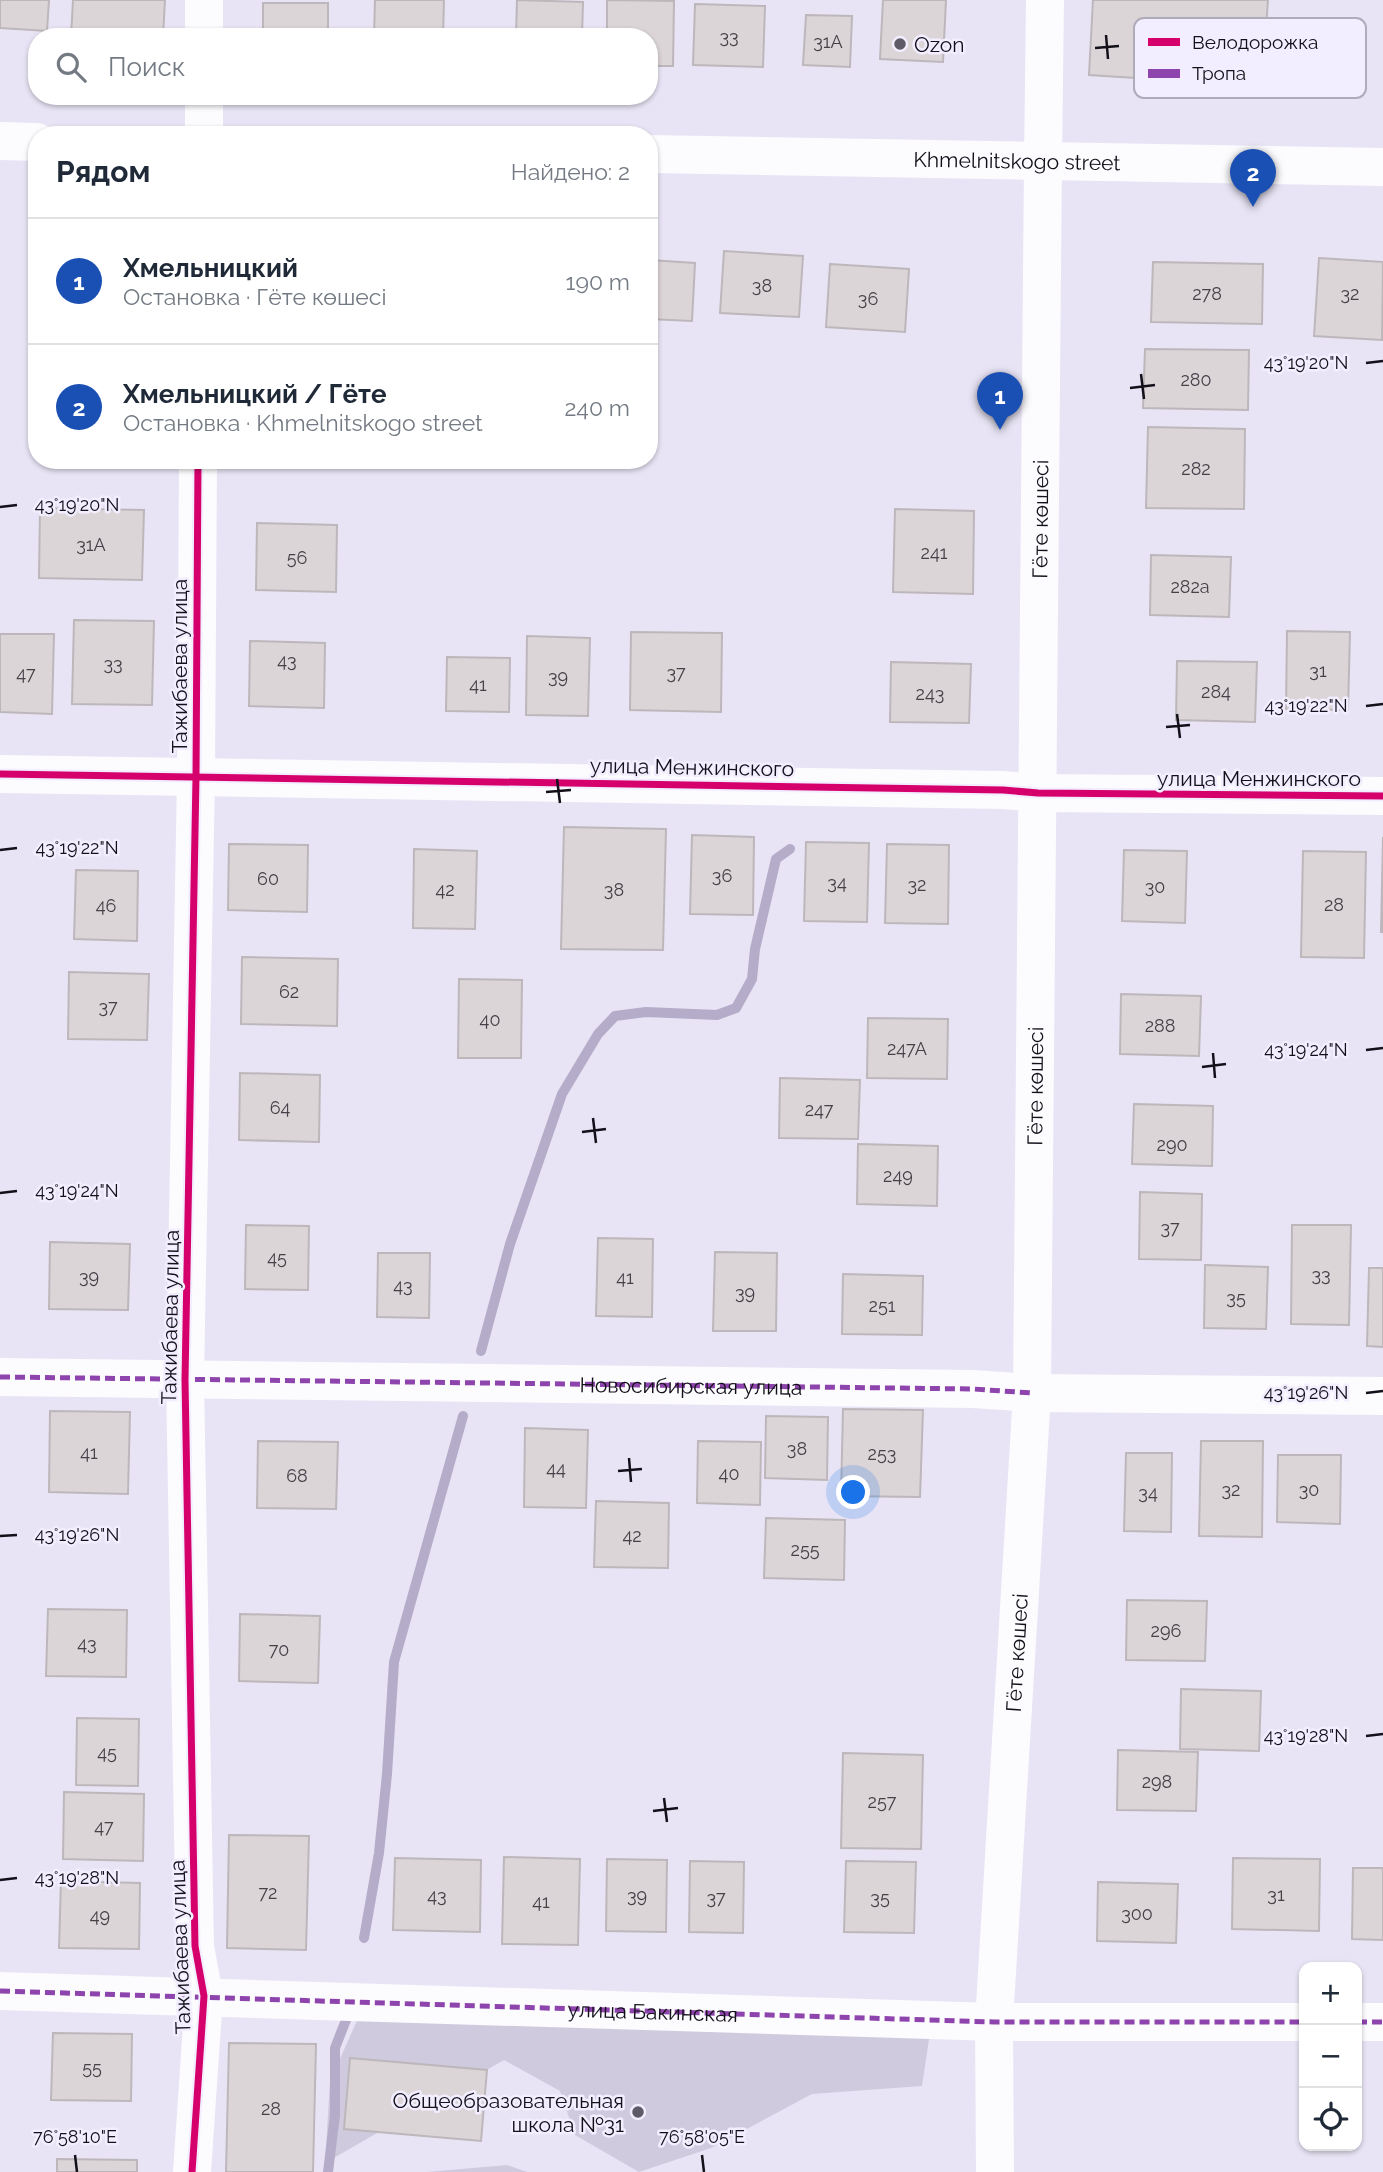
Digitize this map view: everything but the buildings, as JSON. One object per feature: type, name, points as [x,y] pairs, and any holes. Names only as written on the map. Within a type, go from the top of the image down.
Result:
[{"type":"street","points":[[204,0],[204,28]]},
{"type":"street","name":"Гёте көшесі","points":[[995,2172],[993,2022],[1032,1393],[1045,0]]},
{"type":"street","points":[[204,105],[204,126]]},
{"type":"street","points":[[0,141],[28,142]]},
{"type":"street","name":"Khmelnitskogo street","points":[[658,154],[1383,167]]},
{"type":"street","name":"Тажибаева улица","points":[[192,2172],[204,1996],[195,1946],[185,1380],[196,777],[198,469]]},
{"type":"street","name":"улица Менжинского","points":[[0,774],[1003,790],[1038,793],[1383,796]]},
{"type":"street","name":"Новосибирская улица","points":[[0,1377],[1383,1396]]},
{"type":"street","name":"улица Бакинская","points":[[0,1991],[993,2022],[1299,2022]]},
{"type":"street","points":[[1362,2022],[1383,2022]]},
{"type":"shaded area","points":[[934,2006],[922,2086],[812,2094],[711,2148],[639,2172],[575,2135],[560,2091],[504,2060],[325,2163],[330,2081],[360,2014]]},
{"type":"shaded area","points":[[507,2165],[527,2172],[427,2172]]},
{"type":"waterway","points":[[481,1351],[510,1244],[562,1094],[598,1034],[615,1016],[646,1012],[717,1015],[736,1008],[752,979],[755,949],[776,859],[790,849]]},
{"type":"waterway","points":[[364,1938],[379,1853],[394,1662],[463,1416]]},
{"type":"waterway","points":[[328,2172],[335,2115],[335,2048],[346,2020]]},
{"type":"marked path","points":[[0,1377],[973,1389],[1032,1393]]},
{"type":"marked path","points":[[0,1991],[994,2022],[1299,2022]]},
{"type":"marked path","points":[[1362,2022],[1383,2022]]},
{"type":"cycle path","points":[[192,2172],[204,1996],[195,1946],[185,1380],[196,777],[198,469]]},
{"type":"cycle path","points":[[0,774],[1003,790],[1038,793],[1383,796]]},
{"type":"place","name":"Ozon","points":[[900,44]]},
{"type":"place","name":"Хмельницкий / Гёте","points":[[1253,207]]},
{"type":"place","name":"Хмельницкий","points":[[1000,430]]},
{"type":"place","name":"Общеобразовательная школа №31","points":[[638,2112]]}]
